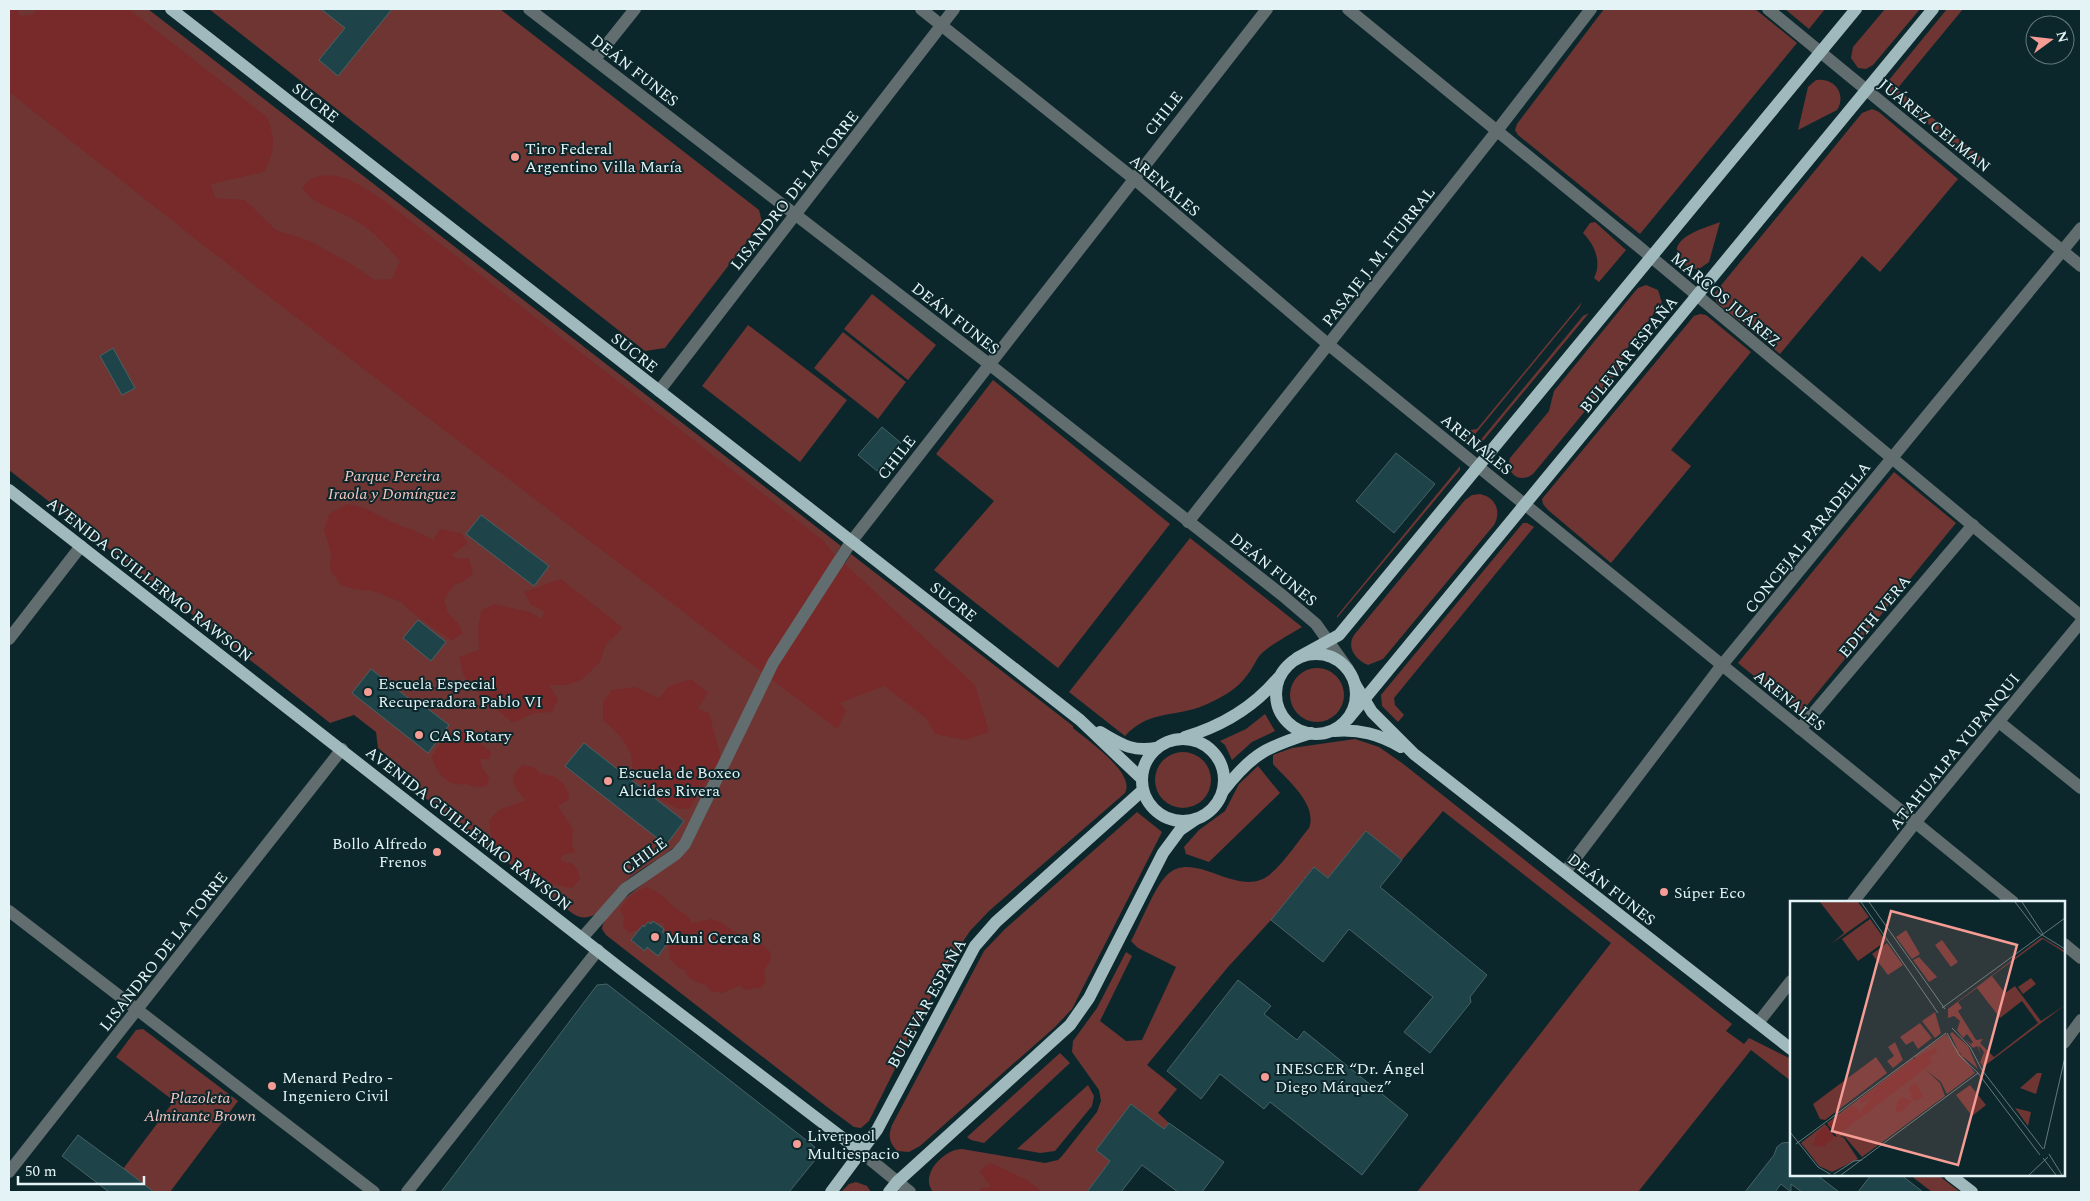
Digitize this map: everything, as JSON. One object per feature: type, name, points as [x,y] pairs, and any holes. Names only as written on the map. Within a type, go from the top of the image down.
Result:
[{"type":"main road","name":"SUCRE","points":[[171,9],[1080,720],[1128,748],[1142,750],[1156,748]]},
{"type":"main road","points":[[1196,819],[1179,821],[1163,816],[1154,810],[1142,785],[1144,767],[1156,748],[1168,741],[1205,731],[1241,712],[1265,694],[1288,665],[1339,635],[1856,9]]},
{"type":"main road","name":"BULEVAR ESPAÑA","points":[[1348,719],[1933,9]]},
{"type":"main road","name":"AVENIDA GUILLERMO RAWSON","points":[[9,490],[582,938],[861,1152]]},
{"type":"main road","points":[[1222,791],[1237,772],[1256,755],[1288,740],[1330,731],[1348,719],[1356,702],[1355,684],[1348,669],[1339,660],[1328,655],[1309,654],[1297,658]]},
{"type":"main road","points":[[1281,674],[1276,693],[1281,712],[1293,726],[1311,734]]},
{"type":"main road","name":"DEÁN FUNES","points":[[1355,684],[1372,712],[1414,754],[1790,1048]]},
{"type":"main road","name":"SUCRE","points":[[1080,720],[1142,785]]},
{"type":"main road","name":"DEÁN FUNES","points":[[1330,731],[1361,730],[1374,734],[1414,754]]},
{"type":"main road","points":[[893,1187],[1070,1026],[1089,998],[1163,853],[1180,830],[1208,813],[1217,803],[1222,791],[1224,778],[1222,766],[1215,754],[1206,746],[1194,740],[1181,739]]},
{"type":"main road","name":"BULEVAR ESPAÑA","points":[[830,1192],[877,1130],[974,946],[996,922],[1142,785]]},
{"type":"main road","points":[[1956,1177],[1972,1192]]},
{"type":"street","name":"DEÁN FUNES","points":[[529,9],[989,364],[1282,595],[1316,624],[1330,641],[1348,669]]},
{"type":"street","points":[[595,59],[634,9]]},
{"type":"street","name":"ARENALES","points":[[921,9],[1133,178],[1329,344],[2012,901]]},
{"type":"street","name":"LISANDRO DE LA TORRE","points":[[659,391],[954,9]]},
{"type":"street","name":"CHILE","points":[[582,938],[624,889],[676,854],[685,844],[773,663],[851,542],[1266,9]]},
{"type":"street","name":"MARCOS JUÁREZ","points":[[1348,9],[1650,257],[2081,616]]},
{"type":"street","name":"PASAJE J. M. ITURRAL","points":[[1188,522],[1591,9]]},
{"type":"street","name":"JUÁREZ CELMAN","points":[[1768,9],[2081,266]]},
{"type":"street","name":"CONCEJAL PARADELLA","points":[[1565,872],[1722,665],[2081,228]]},
{"type":"street","name":"EDITH VERA","points":[[1800,729],[1973,525]]},
{"type":"street","points":[[9,639],[81,546]]},
{"type":"street","name":"ATAHUALPA YUPANQUI","points":[[1854,901],[1915,823],[2081,622]]},
{"type":"street","points":[[1999,722],[2081,788]]},
{"type":"street","name":"LISANDRO DE LA TORRE","points":[[9,1172],[342,749]]},
{"type":"street","points":[[9,911],[374,1192]]},
{"type":"street","points":[[2065,945],[2081,958]]},
{"type":"street","points":[[407,1192],[598,950]]},
{"type":"street","points":[[1758,1023],[1790,982]]},
{"type":"street","points":[[2065,1042],[2081,1020]]},
{"type":"street","name":"AVENIDA GUILLERMO RAWSON","points":[[861,1152],[893,1187],[910,1192]]},
{"type":"green space","name":"Parque Pereira Iraola y Domínguez","points":[[9,9],[148,9],[841,546],[770,660],[761,677],[768,683],[777,666],[851,554],[1073,726],[1117,767],[1126,785],[1125,793],[989,911],[970,931],[946,967],[869,1121],[861,1128],[854,1127],[831,1110],[606,935],[602,929],[614,908],[690,847],[766,689],[758,683],[681,841],[667,853],[627,880],[598,912],[588,917],[580,917],[572,913],[423,796],[418,781],[378,748],[376,732],[354,715],[330,723],[9,470]]},
{"type":"green space","name":"Tiro Federal Argentino Villa María","points":[[209,9],[500,9],[759,210],[762,222],[665,348],[645,351]]},
{"type":"green space","points":[[1604,9],[1755,9],[1797,43],[1640,234],[1518,135],[1515,130],[1517,124]]},
{"type":"green space","points":[[1785,9],[1825,9],[1809,29]]},
{"type":"green space","points":[[1885,9],[1920,9],[1873,65],[1866,69],[1858,68],[1851,58],[1853,47]]},
{"type":"green space","points":[[1947,9],[1963,9],[1897,89],[1981,157],[1977,163],[1891,94],[1888,88],[1889,80]]},
{"type":"green space","points":[[1816,80],[1828,81],[1837,88],[1840,104],[1837,110],[1798,130],[1808,87]]},
{"type":"green space","points":[[1872,109],[1879,112],[1958,179],[1880,272],[1862,256],[1780,354],[1717,303],[1714,294],[1862,113]]},
{"type":"green space","points":[[1595,222],[1626,250],[1599,282],[1594,278],[1597,266],[1596,254],[1591,243],[1583,233],[1590,223]]},
{"type":"green space","points":[[1720,222],[1709,262],[1699,269],[1689,268],[1683,264],[1677,254],[1678,246],[1682,240],[1688,235]]},
{"type":"green space","points":[[1646,285],[1658,290],[1662,303],[1625,351],[1619,370],[1533,474],[1523,478],[1515,476],[1510,469],[1510,458],[1549,411],[1554,391],[1638,288]]},
{"type":"green space","points":[[872,294],[936,345],[908,380],[844,329]]},
{"type":"green space","points":[[1582,302],[1467,444],[1458,437],[1464,431],[1477,429]]},
{"type":"green space","points":[[1589,313],[1478,447],[1474,448],[1583,316]]},
{"type":"green space","points":[[1706,315],[1751,352],[1671,450],[1691,466],[1611,563],[1548,510],[1543,504],[1542,499],[1694,316]]},
{"type":"green space","points":[[748,325],[847,400],[800,462],[702,386]]},
{"type":"green space","points":[[843,332],[906,382],[878,419],[814,368]]},
{"type":"green space","points":[[993,380],[1170,524],[1058,668],[934,570],[994,501],[936,454]]},
{"type":"green space","points":[[1460,466],[1460,470],[1337,618],[1337,616]]},
{"type":"green space","points":[[1894,472],[1956,523],[1800,714],[1738,663]]},
{"type":"green space","points":[[1480,494],[1490,498],[1496,505],[1497,515],[1494,525],[1383,659],[1368,665],[1360,660],[1352,649],[1351,644],[1354,635],[1465,500],[1472,495]]},
{"type":"green space","points":[[1523,523],[1534,527],[1394,698],[1395,705],[1404,715],[1398,722],[1382,706],[1381,695]]},
{"type":"green space","points":[[1190,538],[1302,627],[1263,652],[1244,679],[1223,696],[1194,709],[1153,718],[1134,727],[1125,736],[1069,692]]},
{"type":"green space","points":[[1312,668],[1322,668],[1332,672],[1340,680],[1344,695],[1340,710],[1332,718],[1322,722],[1312,722],[1302,718],[1294,710],[1290,700],[1290,690],[1294,680],[1302,672]]},
{"type":"green space","points":[[1265,714],[1275,731],[1252,742],[1232,760],[1225,745],[1220,741],[1246,729]]},
{"type":"green space","points":[[1355,739],[1379,747],[1402,763],[1732,1024],[1726,1031],[1744,1044],[1749,1038],[1790,1058],[1790,1080],[1751,1050],[1638,1192],[1417,1192],[1611,943],[1443,811],[1402,860],[1366,831],[1328,878],[1314,867],[1147,1065],[1177,1089],[1158,1113],[1169,1123],[1164,1129],[1110,1161],[1087,1192],[933,1192],[929,1185],[931,1171],[941,1158],[955,1150],[962,1149],[1045,1163],[1058,1160],[1062,1156],[1097,1112],[1101,1101],[1099,1090],[1072,1052],[1073,1041],[1097,1008],[1126,952],[1132,956],[1100,1021],[1126,1041],[1142,1040],[1176,967],[1138,948],[1131,941],[1163,879],[1178,868],[1189,867],[1239,881],[1251,882],[1263,879],[1275,870],[1309,828],[1311,819],[1305,801],[1273,764],[1273,755],[1292,748]]},
{"type":"green space","points":[[1183,752],[1194,754],[1203,760],[1209,769],[1211,780],[1209,791],[1203,800],[1194,806],[1183,808],[1172,806],[1163,800],[1157,791],[1155,780],[1157,769],[1163,760],[1172,754]]},
{"type":"green space","points":[[1258,766],[1280,793],[1209,862],[1186,854],[1184,847],[1199,830],[1225,811],[1239,784]]},
{"type":"green space","points":[[1137,812],[1162,832],[1072,1009],[1055,1027],[920,1146],[909,1152],[897,1151],[890,1139],[892,1125],[984,951],[1005,929]]},
{"type":"green space","name":"Plazoleta Almirante Brown","points":[[143,1029],[238,1101],[170,1192],[154,1192],[123,1169],[174,1101],[116,1057],[136,1030]]},
{"type":"green space","points":[[1060,1053],[1070,1063],[984,1143],[967,1137]]},
{"type":"green space","points":[[1088,1085],[1094,1096],[1092,1106],[1055,1151],[1040,1153],[1017,1149]]},
{"type":"green space","points":[[1911,1176],[1939,1176],[1960,1192],[1932,1192]]},
{"type":"green space","points":[[856,1182],[867,1186],[871,1192],[841,1192],[849,1184]]},
{"type":"shaded area","points":[[9,9],[16,9],[21,16],[33,14],[38,9],[129,9],[267,117],[272,132],[273,145],[264,172],[211,184],[215,198],[245,200],[276,230],[310,241],[348,262],[375,280],[392,279],[400,261],[365,227],[318,202],[302,188],[312,179],[323,176],[342,177],[360,185],[385,201],[824,541],[831,551],[975,685],[989,732],[965,740],[935,734],[927,719],[884,686],[840,703],[846,711],[837,729],[272,299],[9,92]]},
{"type":"shaded area","points":[[347,504],[364,508],[433,540],[440,529],[461,533],[468,543],[452,555],[457,559],[469,558],[473,574],[463,582],[454,585],[444,600],[448,613],[458,623],[463,633],[452,641],[411,612],[401,602],[373,591],[354,589],[341,585],[330,570],[331,553],[324,530],[329,514]]},
{"type":"shaded area","points":[[561,579],[623,628],[606,644],[600,662],[583,679],[567,685],[549,685],[558,699],[552,712],[534,713],[513,723],[486,701],[464,677],[459,657],[479,650],[478,628],[481,611],[494,604],[530,612],[541,619],[545,611],[531,605],[524,592]]},
{"type":"shaded area","points":[[691,679],[708,692],[698,709],[709,713],[721,758],[689,809],[678,809],[651,795],[633,772],[631,754],[621,737],[603,720],[603,702],[612,690],[635,687],[659,698],[669,686]]},
{"type":"shaded area","points":[[465,732],[491,752],[490,759],[480,759],[482,768],[489,777],[487,786],[478,787],[451,783],[440,774],[435,765],[432,756],[448,733]]},
{"type":"shaded area","points":[[523,765],[534,767],[541,774],[553,776],[563,783],[569,796],[568,800],[558,806],[573,829],[572,844],[575,852],[562,855],[561,861],[573,864],[578,871],[580,880],[572,888],[542,882],[517,866],[511,856],[492,842],[489,820],[499,810],[526,800],[515,787],[513,778]]},
{"type":"shaded area","points":[[646,887],[661,894],[675,908],[688,916],[692,923],[712,919],[720,922],[742,937],[763,945],[770,952],[771,959],[764,971],[766,981],[762,987],[745,990],[740,985],[722,993],[711,991],[706,985],[698,983],[687,976],[685,970],[679,968],[670,959],[669,949],[671,942],[663,923],[650,921],[629,933],[623,927],[624,917],[620,910],[630,896]]},
{"type":"shaded area","points":[[991,1163],[1027,1180],[1042,1192],[979,1192],[982,1188],[991,1187],[980,1172],[983,1167]]},
{"type":"building","points":[[321,9],[392,9],[338,76],[319,60],[345,28]]},
{"type":"building","points":[[113,348],[135,388],[122,395],[100,356]]},
{"type":"building","points":[[882,427],[901,443],[877,471],[858,455]]},
{"type":"building","points":[[1396,453],[1435,484],[1394,533],[1356,501]]},
{"type":"building","points":[[481,515],[549,566],[534,586],[466,534]]},
{"type":"building","points":[[418,620],[446,642],[431,661],[403,638]]},
{"type":"building","points":[[371,669],[417,705],[419,702],[449,725],[428,753],[352,693]]},
{"type":"building","name":"Escuela de Boxeo Alcides Rivera","points":[[584,743],[684,821],[666,845],[565,766]]},
{"type":"building","points":[[1366,831],[1402,860],[1380,887],[1487,975],[1470,997],[1471,1002],[1430,1053],[1404,1032],[1433,997],[1349,929],[1323,962],[1271,920],[1314,867],[1328,878]]},
{"type":"building","points":[[653,921],[664,929],[662,932],[671,938],[658,956],[647,947],[645,951],[631,940],[643,925],[644,927],[648,922],[651,924]]},
{"type":"building","points":[[1238,980],[1271,1006],[1264,1014],[1297,1040],[1304,1031],[1408,1115],[1362,1175],[1270,1102],[1264,1109],[1220,1074],[1201,1099],[1167,1071]]},
{"type":"building","points":[[607,984],[815,1147],[809,1154],[815,1160],[789,1192],[441,1192],[597,985]]},
{"type":"building","points":[[1131,1104],[1164,1129],[1169,1123],[1224,1162],[1202,1192],[1178,1192],[1142,1165],[1121,1192],[1087,1192],[1110,1161],[1096,1150]]},
{"type":"building","points":[[78,1135],[154,1192],[109,1192],[62,1156]]},
{"type":"building","points":[[1790,1142],[1790,1176],[1818,1176],[1839,1192],[1802,1192],[1791,1184],[1791,1192],[1781,1184],[1775,1192],[1745,1192],[1774,1155],[1777,1147],[1782,1143]]},
{"type":"building","points":[[1870,1176],[1902,1176],[1923,1192],[1858,1192]]},
{"type":"place","name":"Tiro Federal Argentino Villa María","points":[[515,157]]},
{"type":"place","name":"Escuela Especial Recuperadora Pablo VI","points":[[368,692]]},
{"type":"place","name":"CAS Rotary","points":[[419,735]]},
{"type":"place","name":"Escuela de Boxeo Alcides Rivera","points":[[608,781]]},
{"type":"place","name":"Bollo Alfredo Frenos","points":[[437,852]]},
{"type":"place","name":"Súper Eco","points":[[1664,892]]},
{"type":"place","name":"Muni Cerca 8","points":[[655,937]]},
{"type":"place","name":"INESCER “Dr. Ángel Diego Márquez”","points":[[1265,1077]]},
{"type":"place","name":"Menard Pedro - Ingeniero Civil","points":[[272,1086]]},
{"type":"place","name":"Liverpool Multiespacio","points":[[797,1144]]}]
